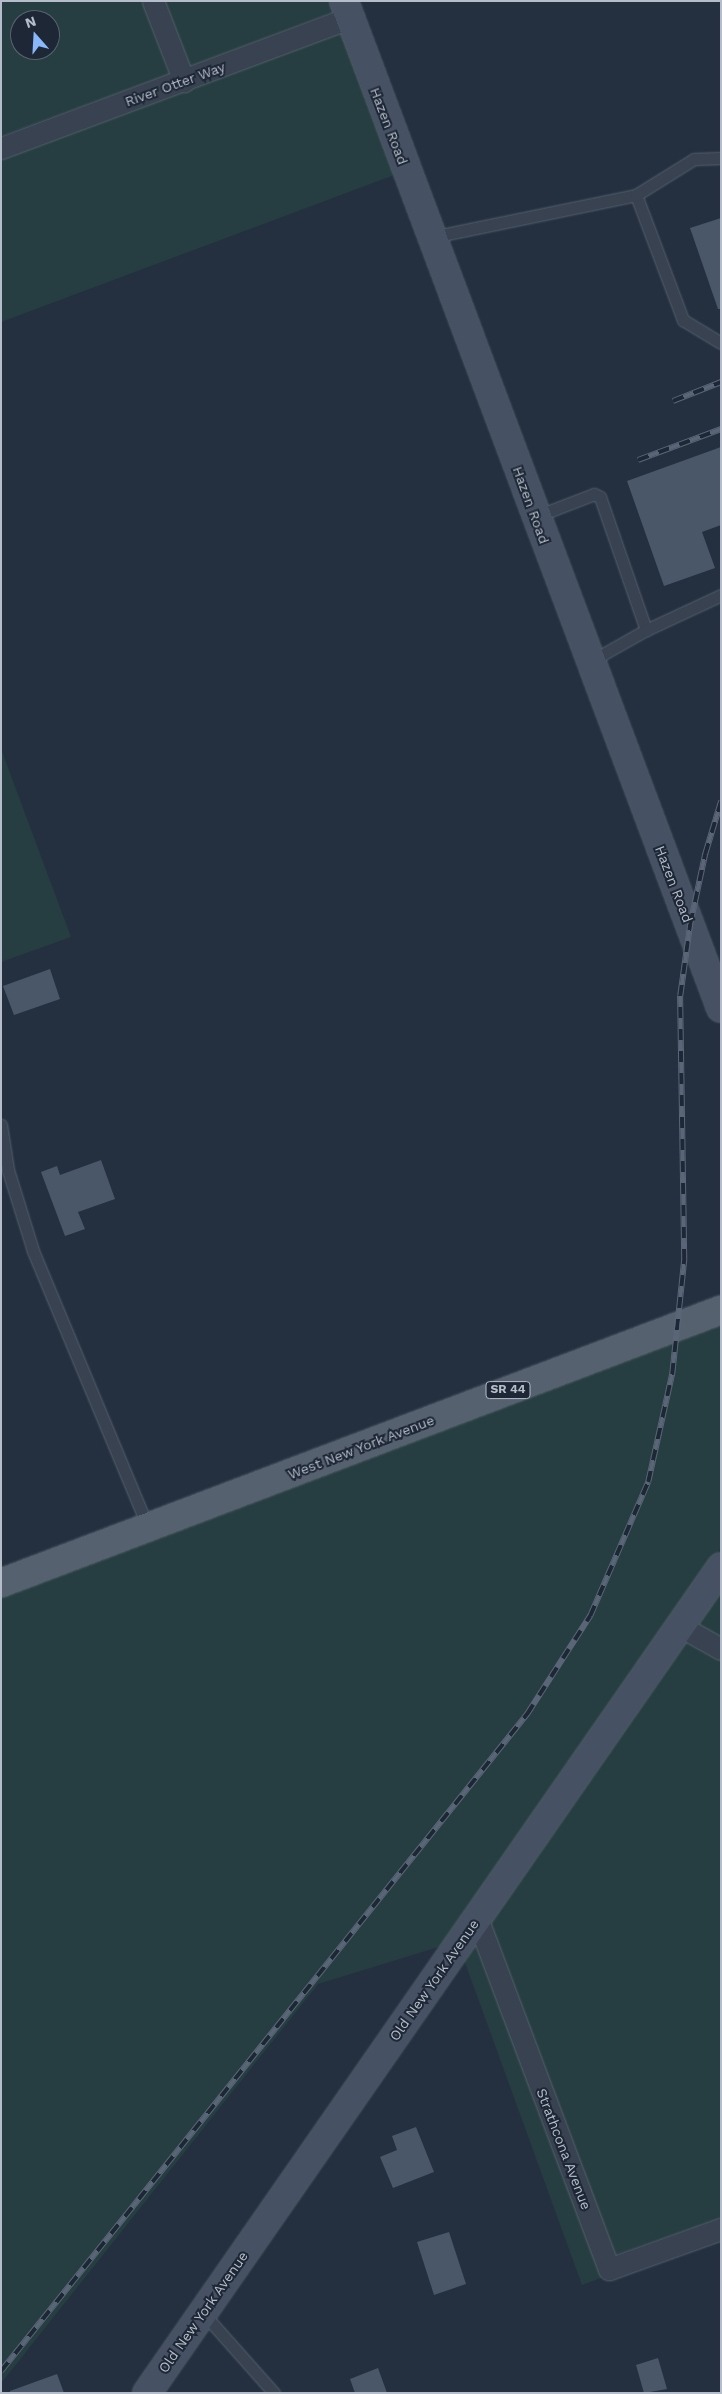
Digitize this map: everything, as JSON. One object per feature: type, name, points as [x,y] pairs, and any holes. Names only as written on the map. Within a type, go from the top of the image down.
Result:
[{"type":"main road","name":"West New York Avenue","points":[[1,1583],[721,1310]]},
{"type":"street","points":[[153,1],[184,81]]},
{"type":"street","name":"River Otter Way","points":[[1,148],[184,81],[346,10]]},
{"type":"street","name":"Hazen Road","points":[[346,10],[721,1008]]},
{"type":"street","name":"Old New York Avenue","points":[[148,2393],[721,1567]]},
{"type":"street","points":[[680,1626],[721,1649]]},
{"type":"street","name":"Strathcona Avenue","points":[[476,1918],[609,2269],[721,2230]]},
{"type":"lane","points":[[432,237],[636,195],[694,159],[721,158]]},
{"type":"lane","points":[[636,195],[683,320],[721,343]]},
{"type":"lane","points":[[535,517],[594,494],[600,497],[646,630]]},
{"type":"lane","points":[[590,662],[646,630],[721,595]]},
{"type":"lane","points":[[1,1125],[8,1170],[34,1251],[148,1527]]},
{"type":"lane","points":[[203,2312],[274,2393]]},
{"type":"green space","points":[[1,1],[142,1],[170,74],[1,136]]},
{"type":"green space","points":[[164,1],[333,1],[336,11],[189,67]]},
{"type":"green space","points":[[343,32],[397,174],[1,322],[1,160]]},
{"type":"green space","points":[[1,749],[71,937],[1,962]]},
{"type":"green space","points":[[721,1321],[721,1548],[470,1908],[464,1911],[465,1915],[445,1945],[318,1984],[2,2382],[1,1595]]},
{"type":"green space","points":[[721,1586],[721,2218],[614,2255],[488,1920]]},
{"type":"green space","points":[[474,1940],[606,2276],[582,2285],[463,1957]]},
{"type":"building","points":[[721,218],[721,309],[718,309],[690,228]]},
{"type":"building","points":[[721,447],[721,525],[702,532],[715,568],[664,586],[627,481]]},
{"type":"building","points":[[50,969],[60,999],[14,1015],[3,986]]},
{"type":"building","points":[[101,1160],[115,1199],[78,1212],[85,1229],[65,1236],[41,1172],[57,1166],[60,1175]]},
{"type":"building","points":[[416,2127],[434,2172],[393,2188],[380,2157],[397,2150],[392,2136]]},
{"type":"building","points":[[449,2232],[466,2284],[434,2295],[417,2242]]},
{"type":"building","points":[[658,2358],[667,2389],[644,2393],[636,2365]]},
{"type":"building","points":[[378,2368],[387,2393],[355,2393],[350,2379]]},
{"type":"building","points":[[57,2374],[64,2393],[10,2393],[10,2391]]},
{"type":"railway","points":[[673,401],[721,382]]},
{"type":"railway","points":[[638,460],[721,429]]},
{"type":"railway","points":[[1,2371],[527,1714],[590,1616],[648,1482],[672,1374],[684,1260],[680,996],[690,924],[705,854],[721,801]]}]
